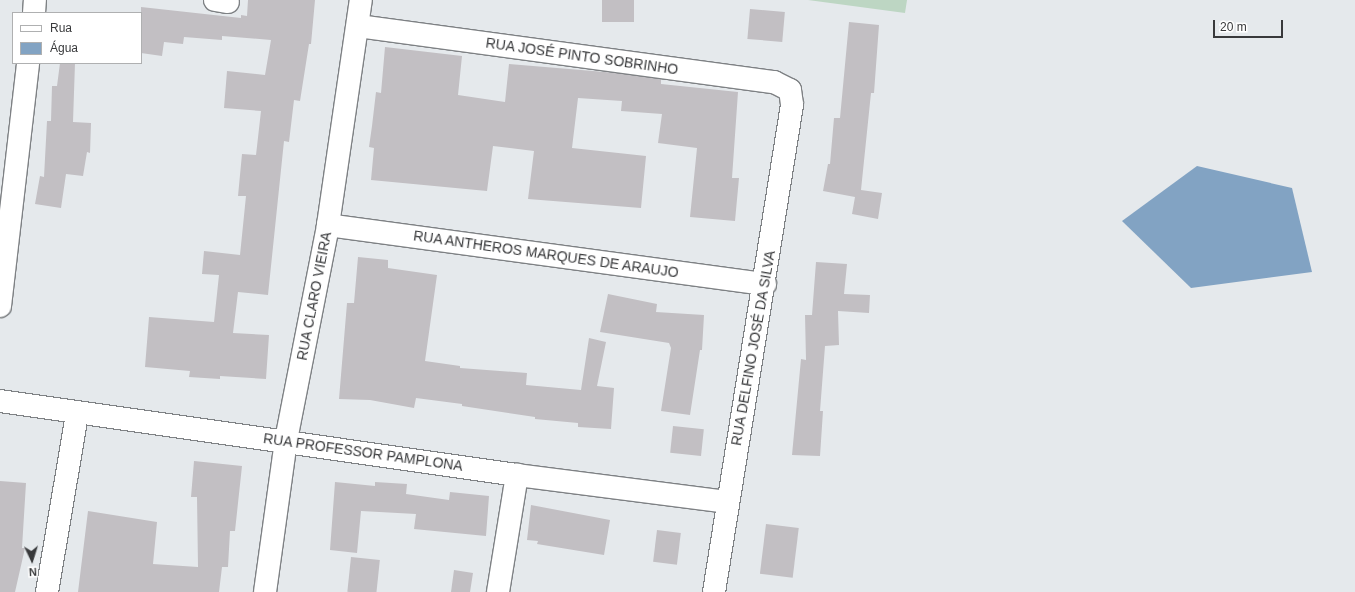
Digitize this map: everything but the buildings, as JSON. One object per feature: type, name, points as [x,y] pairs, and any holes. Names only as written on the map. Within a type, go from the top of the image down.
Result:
[{"type":"street","points":[[34,12],[35,0]]},
{"type":"street","name":"RUA CLARO VIEIRA","points":[[265,592],[286,440],[328,225],[361,0]]},
{"type":"street","name":"RUA JOSÉ PINTO SOBRINHO","points":[[358,26],[774,82],[790,90],[792,105]]},
{"type":"street","points":[[0,306],[28,64]]},
{"type":"street","name":"RUA DELFINO JOSÉ DA SILVA","points":[[714,592],[727,502],[765,284],[792,105]]},
{"type":"street","name":"RUA ANTHEROS MARQUES DE ARAUJO","points":[[328,225],[765,284]]},
{"type":"street","name":"RUA PROFESSOR PAMPLONA","points":[[0,401],[78,414],[286,440],[517,475],[727,502]]},
{"type":"street","points":[[47,592],[78,414]]},
{"type":"street","points":[[498,592],[517,475]]},
{"type":"green space","points":[[808,0],[907,0],[905,13]]},
{"type":"water","points":[[1197,166],[1292,188],[1312,272],[1191,288],[1122,221]]}]
